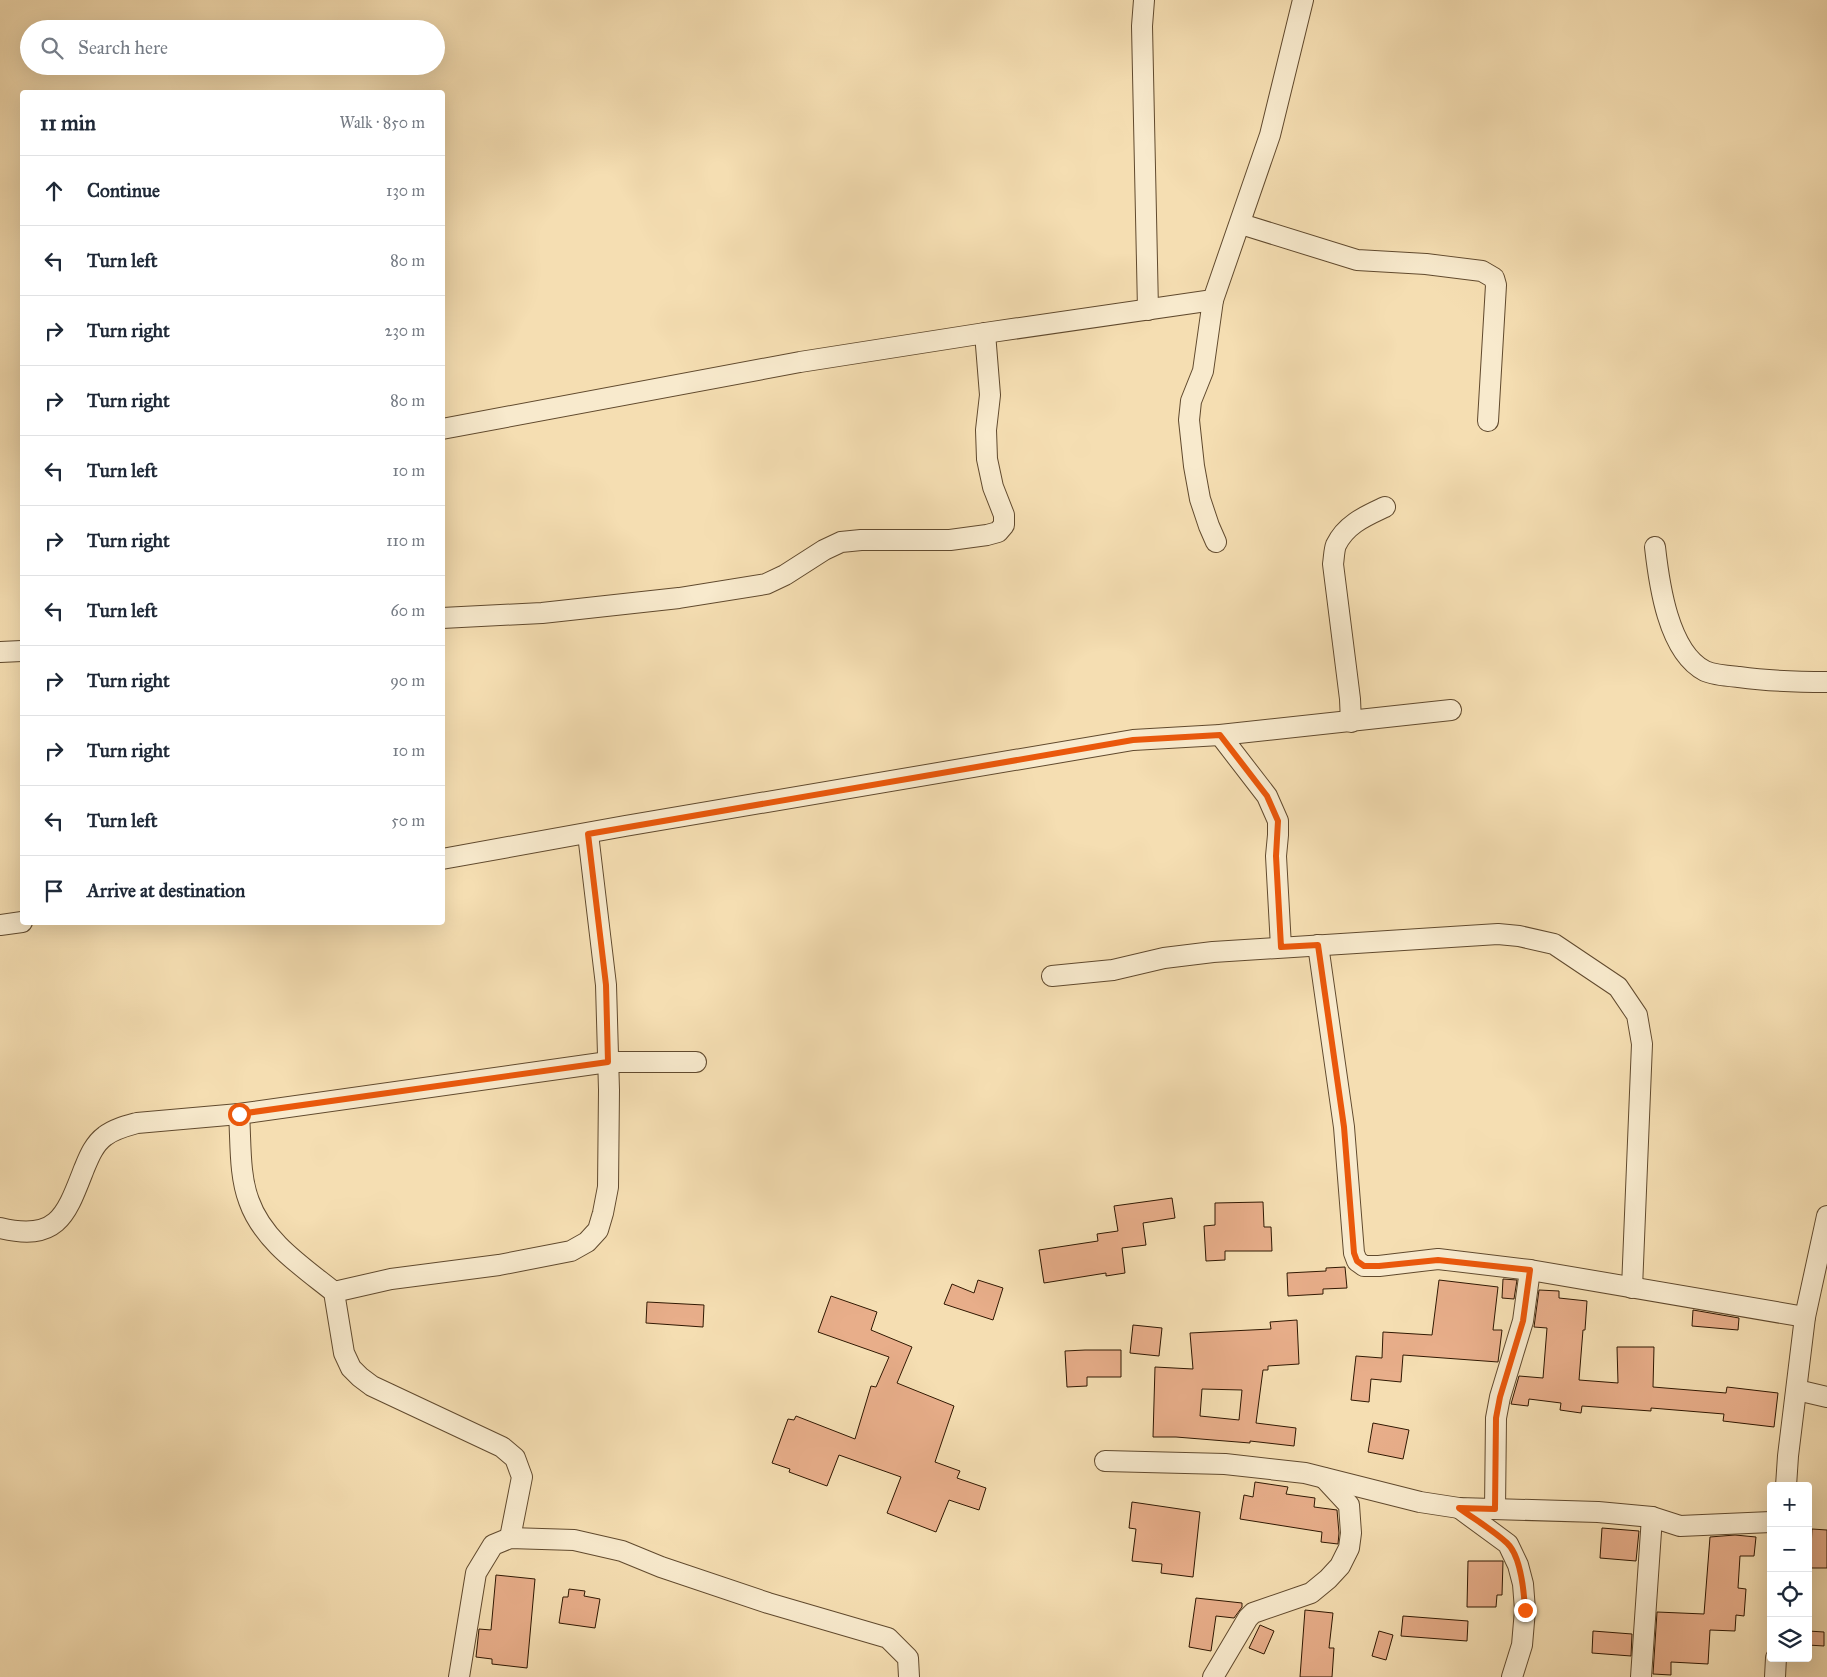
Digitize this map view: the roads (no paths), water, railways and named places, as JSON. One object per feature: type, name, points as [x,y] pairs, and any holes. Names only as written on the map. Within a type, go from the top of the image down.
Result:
[{"type":"street","points":[[1144,0],[1142,26],[1148,310]]},
{"type":"street","points":[[1216,542],[1200,499],[1194,466],[1189,420],[1192,401],[1203,371],[1213,300],[1241,224],[1270,135],[1303,0]]},
{"type":"street","points":[[1241,224],[1357,260],[1426,264],[1482,271],[1494,278],[1496,285],[1488,421]]},
{"type":"street","points":[[445,428],[800,362],[1213,300]]},
{"type":"street","points":[[445,618],[542,613],[679,598],[766,584],[841,542],[861,540],[950,540],[998,532],[1004,525],[1004,515],[993,487],[987,459],[986,430],[990,396],[985,333]]},
{"type":"street","points":[[1351,722],[1350,698],[1333,564],[1335,546],[1344,533],[1360,518],[1385,507]]},
{"type":"street","points":[[1654,547],[1659,584],[1669,620],[1682,648],[1693,662],[1706,671],[1730,676],[1776,682],[1827,682]]},
{"type":"street","points":[[0,652],[20,651]]},
{"type":"street","points":[[445,858],[1133,740],[1220,735],[1451,710]]},
{"type":"street","points":[[1220,735],[1267,796],[1278,821],[1276,856],[1281,947]]},
{"type":"street","points":[[334,1292],[391,1279],[499,1264],[572,1251],[587,1242],[598,1230],[608,1187],[608,1062],[606,985],[588,834]]},
{"type":"street","points":[[0,925],[20,922]]},
{"type":"street","points":[[1052,976],[1113,970],[1164,958],[1281,947],[1498,934],[1519,936],[1554,944],[1618,987],[1637,1016],[1642,1044],[1632,1288]]},
{"type":"street","points":[[1318,945],[1344,1127],[1354,1253],[1357,1261],[1364,1266],[1379,1266],[1438,1260],[1530,1270],[1805,1317]]},
{"type":"street","points":[[0,1228],[34,1231],[52,1226],[63,1217],[90,1153],[104,1137],[122,1127],[137,1123],[239,1114],[608,1062],[696,1062]]},
{"type":"street","points":[[239,1114],[248,1201],[267,1233],[286,1254],[334,1292],[344,1353],[351,1368],[372,1386],[502,1447],[515,1458],[522,1477],[510,1538]]},
{"type":"street","points":[[1786,1482],[1805,1317],[1827,1216]]},
{"type":"street","points":[[1495,1509],[1496,1418],[1500,1397],[1523,1321],[1530,1270]]},
{"type":"street","points":[[1797,1390],[1827,1397]]},
{"type":"street","points":[[1106,1461],[1225,1464],[1305,1473],[1420,1502],[1459,1508],[1598,1512],[1652,1517],[1680,1526],[1767,1522]]},
{"type":"street","points":[[1213,1677],[1248,1618],[1253,1613],[1311,1593],[1328,1580],[1340,1566],[1349,1548],[1351,1534],[1349,1505],[1324,1478]]},
{"type":"street","points":[[1459,1508],[1508,1544],[1524,1584],[1525,1610],[1522,1645],[1512,1677]]},
{"type":"street","points":[[1641,1677],[1652,1517]]},
{"type":"street","points":[[459,1677],[476,1573],[493,1546],[510,1538],[574,1540],[622,1550],[661,1566],[768,1603],[888,1638],[908,1658],[908,1677]]},
{"type":"street","points":[[1775,1677],[1776,1662]]}]
